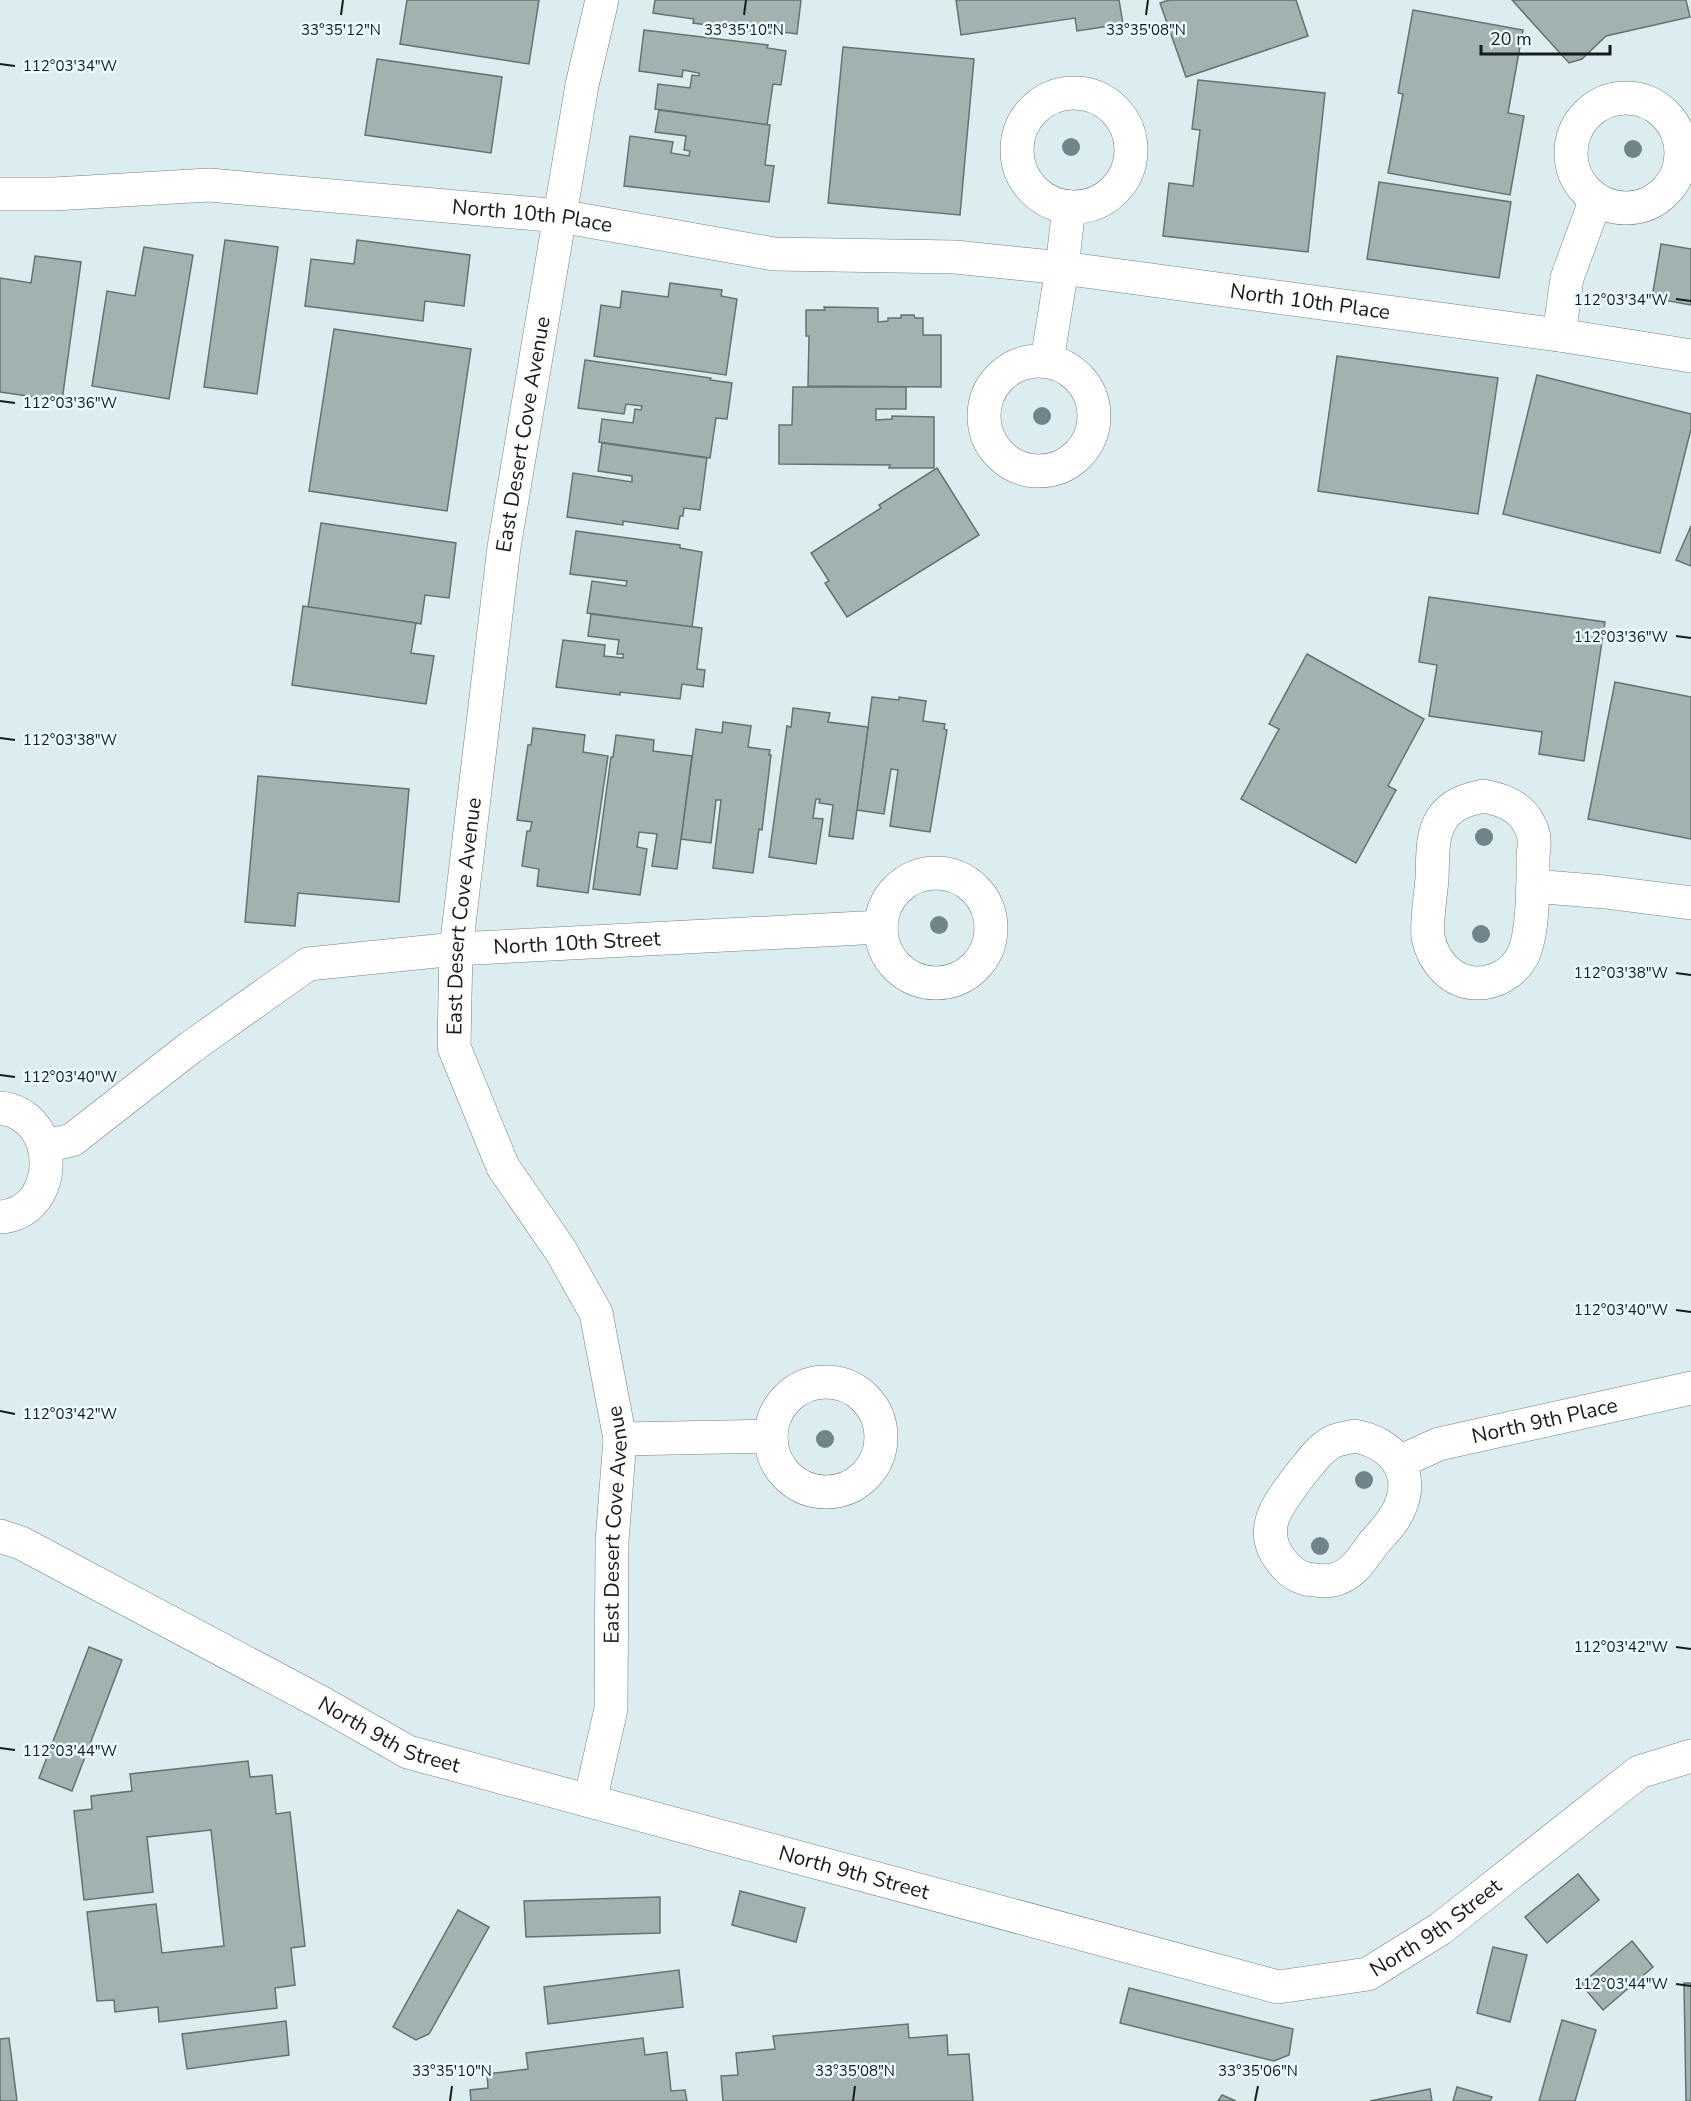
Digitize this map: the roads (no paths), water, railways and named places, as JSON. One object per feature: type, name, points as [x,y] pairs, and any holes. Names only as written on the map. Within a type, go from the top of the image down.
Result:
[{"type":"street","name":"East Desert Cove Avenue","points":[[590,1801],[611,1708],[612,1541],[620,1439],[596,1314],[561,1251],[503,1167],[454,1047],[456,949],[504,547],[582,85],[602,0]]},
{"type":"street","name":"North 10th Place","points":[[0,195],[209,185],[560,216],[774,254],[955,257],[1062,268],[1559,335],[1691,356]]},
{"type":"street","points":[[1559,335],[1567,278],[1596,199]]},
{"type":"street","points":[[1047,361],[1070,207]]},
{"type":"street","points":[[1483,796],[1499,798],[1514,806],[1528,822],[1534,840],[1533,886],[1528,942],[1518,962],[1503,977],[1476,983],[1460,979],[1447,972],[1434,957],[1428,936],[1435,833],[1449,810],[1464,801],[1483,796]]},
{"type":"street","points":[[1533,886],[1691,903]]},
{"type":"street","name":"North 10th Street","points":[[45,1146],[72,1140],[190,1047],[308,964],[456,949],[881,927]]},
{"type":"street","points":[[0,1108],[24,1117],[37,1129],[45,1146],[47,1164],[44,1182],[35,1198],[21,1210],[0,1217]]},
{"type":"street","name":"North 9th Place","points":[[1399,1462],[1439,1443],[1691,1388]]},
{"type":"street","points":[[620,1439],[771,1436]]},
{"type":"street","points":[[1354,1436],[1370,1439],[1384,1446],[1399,1462],[1405,1480],[1404,1497],[1399,1510],[1357,1567],[1333,1580],[1318,1581],[1301,1578],[1289,1570],[1276,1555],[1270,1534],[1272,1518],[1278,1504],[1319,1450],[1334,1441],[1354,1436]]},
{"type":"street","name":"North 9th Street","points":[[0,1536],[21,1543],[322,1703],[408,1752],[1278,1987],[1368,1974],[1440,1929],[1639,1772],[1691,1756]]}]
